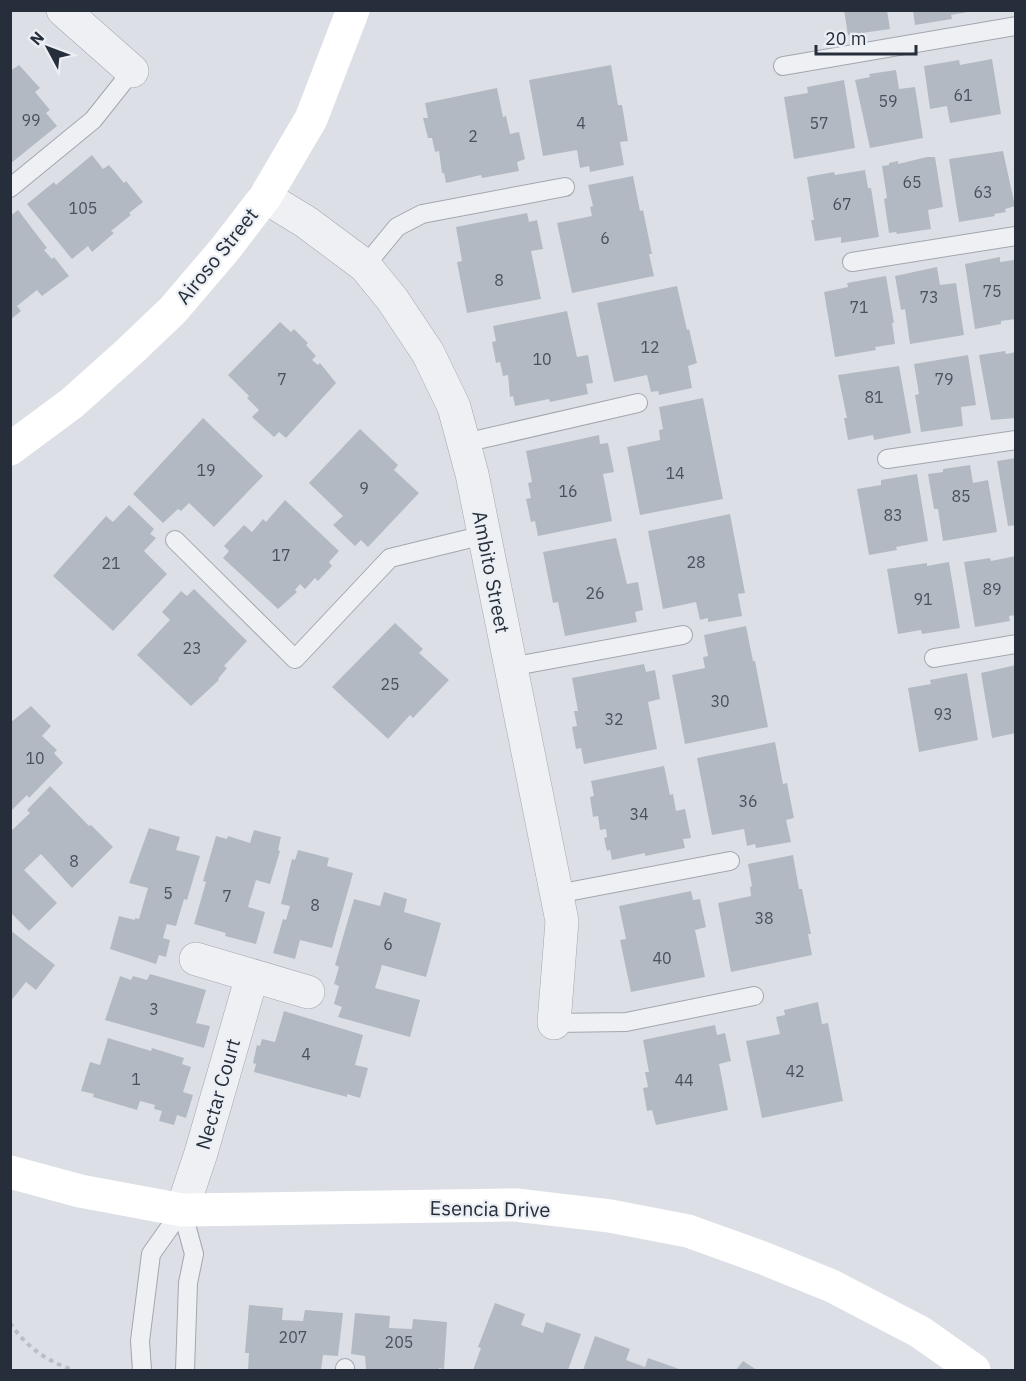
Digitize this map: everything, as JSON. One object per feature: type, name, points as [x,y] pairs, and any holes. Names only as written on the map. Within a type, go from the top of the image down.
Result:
[{"type":"street","points":[[63,10],[132,71]]},
{"type":"street","name":"Airoso Street","points":[[10,449],[72,403],[173,310],[225,249],[265,197],[311,119],[353,10]]},
{"type":"street","name":"Ambito Street","points":[[265,197],[306,222],[365,266],[392,299],[428,353],[454,407],[484,535],[562,921],[554,1023]]},
{"type":"street","points":[[196,959],[308,992]]},
{"type":"street","name":"Nectar Court","points":[[182,1210],[204,1143],[252,976]]},
{"type":"street","name":"Esencia Drive","points":[[10,1172],[80,1191],[182,1210],[516,1206],[610,1215],[688,1231],[832,1286],[920,1332],[974,1371]]},
{"type":"lane","points":[[783,66],[1016,26]]},
{"type":"lane","points":[[10,188],[93,120],[132,71]]},
{"type":"lane","points":[[365,266],[397,227],[422,214],[565,187]]},
{"type":"lane","points":[[852,262],[1016,236]]},
{"type":"lane","points":[[464,443],[638,403]]},
{"type":"lane","points":[[887,459],[1016,440]]},
{"type":"lane","points":[[175,540],[295,658],[390,558],[484,535]]},
{"type":"lane","points":[[510,667],[683,635]]},
{"type":"lane","points":[[934,658],[1016,644]]},
{"type":"lane","points":[[557,894],[730,861]]},
{"type":"lane","points":[[554,1023],[626,1022],[754,996]]},
{"type":"lane","points":[[142,1371],[140,1341],[151,1254],[182,1210]]},
{"type":"lane","points":[[182,1210],[194,1254],[188,1283],[185,1371]]},
{"type":"path","points":[[10,1323],[27,1344],[57,1364],[73,1371]]},
{"type":"building","points":[[844,10],[887,10],[890,29],[848,35]]},
{"type":"building","points":[[913,10],[968,10],[968,12],[951,15],[952,19],[915,25]]},
{"type":"building","points":[[992,59],[1001,114],[950,123],[947,106],[930,109],[924,66],[959,60],[960,65]]},
{"type":"building","points":[[19,65],[40,88],[35,92],[50,110],[46,113],[57,126],[10,164],[10,71]]},
{"type":"building","points":[[611,65],[618,105],[622,105],[628,141],[620,142],[624,165],[590,172],[589,166],[580,168],[577,150],[543,156],[529,80]]},
{"type":"building","points":[[896,70],[899,89],[915,87],[923,138],[870,148],[855,80],[870,77],[869,74]]},
{"type":"building","points":[[844,80],[855,148],[794,159],[784,97],[808,93],[807,87]]},
{"type":"building","points":[[497,88],[503,117],[506,116],[510,134],[519,132],[525,159],[517,162],[519,171],[482,178],[481,175],[446,183],[439,151],[435,152],[432,138],[428,138],[423,118],[428,118],[425,103]]},
{"type":"building","points":[[1003,151],[1015,206],[1005,209],[1006,212],[994,214],[995,216],[959,222],[949,159]]},
{"type":"building","points":[[92,155],[103,169],[109,165],[143,202],[129,213],[131,215],[111,231],[114,233],[92,252],[88,246],[72,259],[27,204],[54,182],[56,185]]},
{"type":"building","points":[[935,157],[943,207],[928,210],[931,229],[889,233],[882,166]]},
{"type":"building","points":[[865,170],[868,188],[871,188],[879,237],[841,243],[841,237],[815,241],[807,177]]},
{"type":"building","points":[[633,176],[640,211],[643,210],[654,276],[572,293],[557,223],[592,216],[590,207],[593,206],[588,185]]},
{"type":"building","points":[[18,210],[47,248],[44,250],[52,259],[54,257],[69,276],[42,296],[37,290],[17,306],[21,311],[10,320],[10,216]]},
{"type":"building","points":[[527,213],[529,222],[537,220],[543,249],[531,251],[541,299],[467,313],[457,262],[462,261],[456,227]]},
{"type":"building","points":[[1000,257],[1000,262],[1014,260],[1016,263],[1016,319],[975,329],[965,264]]},
{"type":"building","points":[[937,267],[940,285],[956,283],[964,335],[910,344],[905,309],[901,310],[895,276]]},
{"type":"building","points":[[886,276],[895,344],[875,347],[876,350],[835,357],[824,292],[848,287],[847,283]]},
{"type":"building","points":[[677,286],[697,363],[688,366],[692,388],[659,395],[658,391],[651,392],[647,375],[614,382],[597,303]]},
{"type":"building","points":[[567,311],[577,357],[588,355],[593,383],[586,384],[588,394],[515,406],[513,396],[510,397],[508,375],[503,376],[500,362],[496,363],[492,342],[496,341],[493,326]]},
{"type":"building","points":[[280,322],[291,332],[294,329],[308,343],[306,345],[316,356],[312,360],[318,365],[320,363],[336,383],[286,438],[279,432],[274,437],[252,417],[259,410],[228,375]]},
{"type":"building","points":[[1005,351],[1006,354],[1016,352],[1016,418],[991,420],[979,355]]},
{"type":"building","points":[[968,355],[976,405],[961,407],[963,426],[921,432],[915,395],[919,394],[914,364]]},
{"type":"building","points":[[899,366],[911,433],[874,440],[873,435],[848,440],[844,418],[847,418],[838,375]]},
{"type":"building","points":[[703,398],[723,499],[640,515],[627,447],[660,440],[659,430],[663,429],[659,407]]},
{"type":"building","points":[[203,418],[263,476],[214,527],[189,503],[181,511],[178,509],[163,523],[133,494]]},
{"type":"building","points":[[360,429],[398,465],[394,470],[419,493],[368,547],[361,540],[355,546],[333,525],[343,516],[309,483]]},
{"type":"building","points":[[599,435],[600,444],[608,443],[614,472],[603,474],[612,521],[538,536],[535,521],[531,522],[526,499],[531,498],[528,483],[532,482],[526,451]]},
{"type":"building","points":[[1016,458],[1016,525],[1008,526],[997,461]]},
{"type":"building","points":[[970,465],[973,483],[988,480],[997,532],[943,541],[938,509],[934,509],[928,474]]},
{"type":"building","points":[[917,474],[928,541],[869,555],[857,489],[881,485],[881,480]]},
{"type":"building","points":[[285,500],[339,551],[329,562],[332,566],[318,581],[315,578],[305,589],[300,584],[295,590],[297,592],[278,609],[223,558],[229,551],[224,546],[244,525],[252,532],[263,519],[266,522]]},
{"type":"building","points":[[129,505],[154,529],[150,534],[156,538],[144,551],[167,574],[113,631],[53,576],[106,516],[113,522]]},
{"type":"building","points":[[730,514],[745,593],[738,594],[742,616],[708,622],[708,618],[700,620],[696,602],[663,609],[648,531]]},
{"type":"building","points":[[616,538],[627,584],[638,582],[643,610],[635,612],[637,622],[565,636],[558,602],[553,603],[543,552]]},
{"type":"building","points":[[1016,556],[1016,615],[1009,616],[1010,621],[975,627],[964,562],[990,558],[991,561]]},
{"type":"building","points":[[949,562],[960,628],[922,634],[921,630],[898,634],[887,569]]},
{"type":"building","points":[[194,589],[247,641],[224,666],[227,668],[219,680],[191,706],[137,655],[170,620],[162,612],[181,591],[187,596]]},
{"type":"building","points":[[395,623],[423,649],[419,653],[449,680],[413,718],[410,715],[388,739],[332,687]]},
{"type":"building","points":[[746,626],[768,727],[685,744],[672,675],[705,668],[703,657],[708,656],[704,635]]},
{"type":"building","points":[[644,664],[646,672],[655,670],[660,699],[648,702],[657,749],[584,764],[581,748],[576,749],[572,727],[577,726],[574,711],[578,711],[572,678]]},
{"type":"building","points":[[1016,665],[1016,733],[992,738],[981,673]]},
{"type":"building","points":[[967,673],[978,740],[919,752],[908,688],[931,684],[930,680]]},
{"type":"building","points":[[31,706],[51,726],[42,736],[57,750],[54,753],[63,763],[29,798],[27,795],[10,812],[10,723]]},
{"type":"building","points":[[775,742],[783,784],[787,783],[794,818],[786,820],[791,842],[756,848],[755,844],[747,846],[744,829],[712,835],[697,758]]},
{"type":"building","points":[[664,766],[676,811],[685,809],[691,838],[683,839],[685,848],[612,860],[604,838],[607,837],[606,829],[600,830],[598,816],[593,817],[590,797],[594,796],[591,781]]},
{"type":"building","points":[[50,786],[113,847],[72,888],[41,854],[24,870],[57,903],[29,931],[10,912],[10,832],[30,813],[27,810]]},
{"type":"building","points":[[149,828],[180,837],[176,850],[200,856],[187,900],[184,899],[176,926],[167,924],[163,938],[170,940],[166,957],[159,955],[156,964],[110,949],[119,916],[139,919],[148,888],[129,883]]},
{"type":"building","points":[[254,830],[281,837],[278,850],[280,851],[270,884],[256,880],[248,907],[265,912],[256,944],[225,936],[226,933],[194,924],[216,836],[227,839],[228,836],[250,843]]},
{"type":"building","points":[[298,850],[329,858],[327,866],[353,873],[332,948],[300,940],[295,959],[273,953],[283,919],[286,920],[290,906],[281,904],[292,859],[295,860]]},
{"type":"building","points":[[793,855],[811,934],[808,934],[812,955],[731,972],[718,903],[751,896],[750,887],[752,886],[748,864]]},
{"type":"building","points":[[691,891],[693,900],[700,899],[706,927],[695,930],[705,977],[631,992],[620,940],[626,939],[619,906]]},
{"type":"building","points":[[384,892],[407,899],[404,912],[441,923],[426,977],[382,965],[375,988],[420,1000],[410,1037],[338,1017],[342,1007],[334,1004],[339,986],[334,984],[339,967],[335,965],[354,899],[380,906]]},
{"type":"building","points":[[10,930],[55,965],[36,990],[26,982],[10,1002]]},
{"type":"building","points":[[150,974],[206,990],[196,1023],[210,1026],[204,1048],[105,1020],[120,976],[131,980],[133,976],[147,980]]},
{"type":"building","points":[[818,1002],[822,1024],[828,1023],[843,1101],[762,1118],[746,1041],[780,1034],[776,1017],[785,1015],[784,1010]]},
{"type":"building","points":[[284,1011],[363,1035],[355,1065],[368,1068],[360,1098],[347,1094],[347,1097],[254,1072],[256,1064],[253,1063],[257,1045],[260,1046],[262,1039],[275,1042]]},
{"type":"building","points":[[715,1025],[717,1035],[725,1033],[731,1061],[719,1064],[728,1110],[656,1125],[652,1110],[647,1111],[643,1088],[648,1087],[645,1072],[649,1072],[643,1040]]},
{"type":"building","points":[[108,1038],[184,1058],[182,1064],[191,1067],[183,1092],[193,1095],[186,1118],[177,1115],[174,1125],[159,1121],[162,1111],[154,1109],[155,1105],[140,1101],[137,1110],[93,1097],[94,1094],[81,1091],[90,1062],[100,1065]]},
{"type":"building","points":[[495,1303],[525,1314],[521,1325],[543,1333],[546,1322],[581,1334],[568,1370],[473,1370],[481,1348],[478,1347]]},
{"type":"building","points":[[249,1305],[283,1308],[282,1320],[303,1321],[305,1310],[343,1313],[338,1356],[323,1355],[321,1370],[248,1370],[249,1353],[245,1353]]},
{"type":"building","points":[[355,1313],[390,1316],[389,1328],[412,1329],[413,1319],[447,1322],[444,1369],[366,1370],[365,1356],[351,1354]]},
{"type":"building","points":[[595,1336],[630,1349],[626,1360],[645,1367],[648,1358],[682,1370],[583,1370]]},
{"type":"building","points":[[743,1361],[757,1370],[736,1370]]}]
